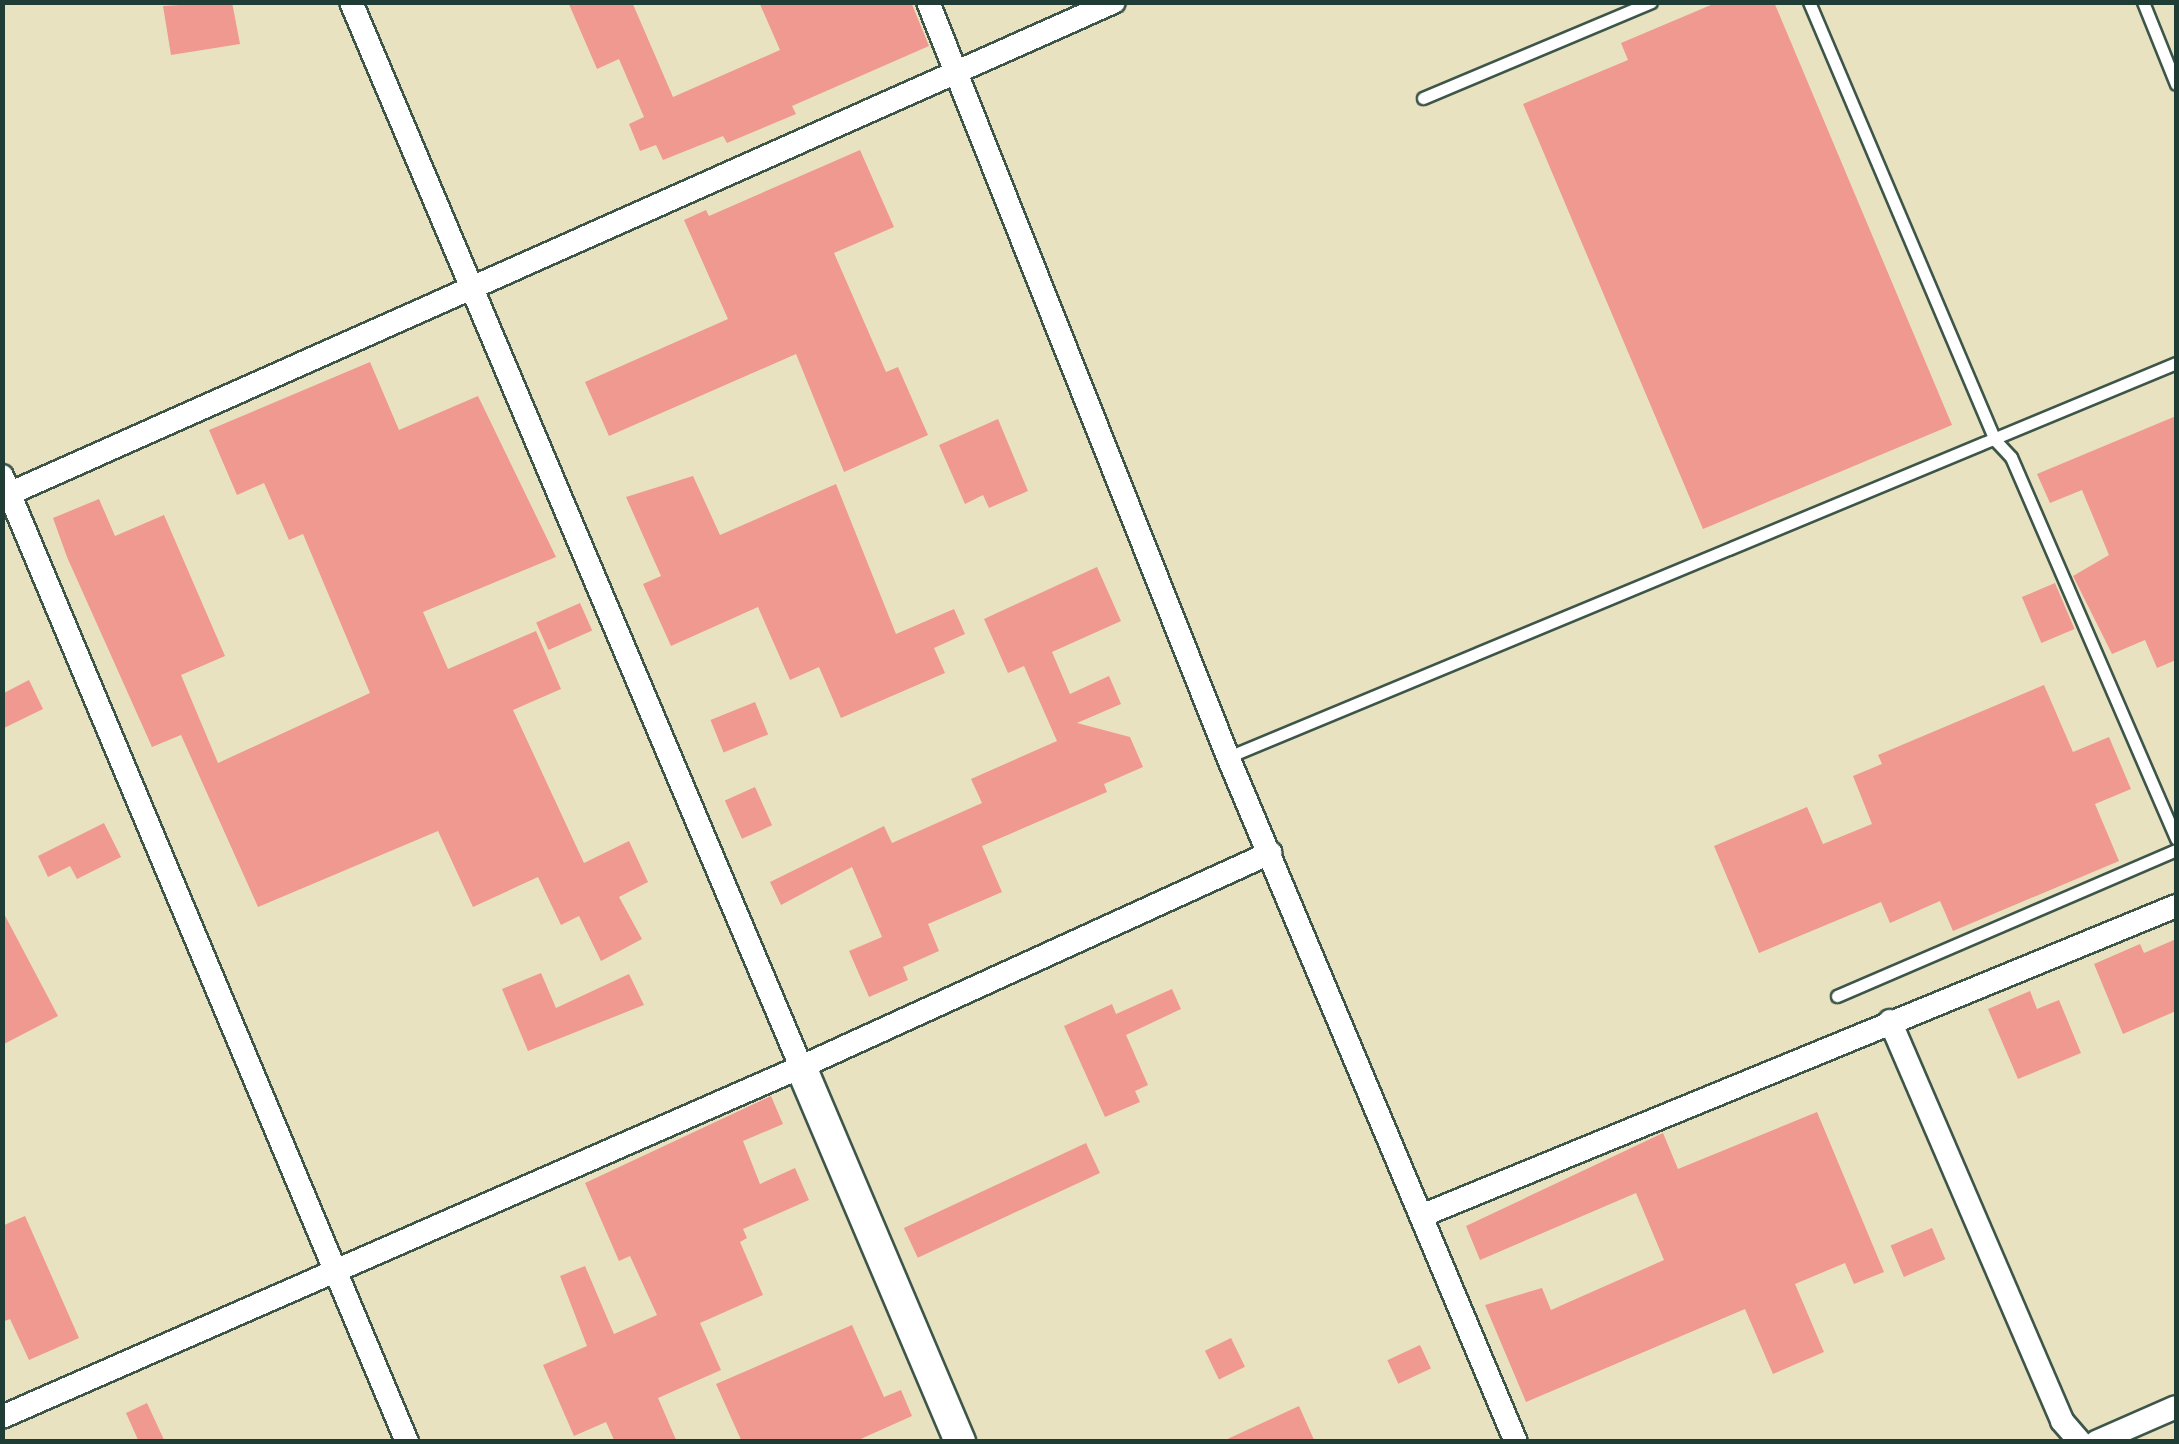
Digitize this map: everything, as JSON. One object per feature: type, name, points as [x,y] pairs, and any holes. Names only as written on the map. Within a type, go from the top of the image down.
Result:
[{"type":"street","points":[[352,2],[960,1442]]},
{"type":"street","points":[[928,2],[1228,758],[1516,1442]]},
{"type":"street","points":[[408,1442],[5,489],[1114,2]]},
{"type":"street","points":[[2,1417],[801,1067],[1270,853]]},
{"type":"street","points":[[1421,1216],[2176,906]]},
{"type":"street","points":[[1890,1021],[2062,1421],[2080,1442]]},
{"type":"street","points":[[2096,1442],[2176,1407]]},
{"type":"lane","points":[[1423,98],[1651,2]]},
{"type":"lane","points":[[1809,2],[1995,440],[2012,457],[2173,822],[2176,839]]},
{"type":"lane","points":[[2143,2],[2176,84]]},
{"type":"lane","points":[[1228,758],[2176,363]]},
{"type":"lane","points":[[1837,996],[2176,850]]},
{"type":"building","points":[[232,2],[240,44],[171,55],[163,6]]},
{"type":"building","points":[[568,2],[632,2],[673,97],[780,50],[759,2],[911,2],[929,46],[792,106],[796,114],[727,143],[723,136],[663,160],[656,145],[640,151],[629,124],[644,117],[619,59],[597,69]]},
{"type":"building","points":[[1718,2],[1774,2],[1952,425],[1703,529],[1523,104],[1628,60],[1621,43]]},
{"type":"building","points":[[860,150],[894,227],[834,253],[886,372],[898,367],[928,435],[844,472],[796,354],[609,436],[585,382],[728,319],[684,220],[706,210],[709,216]]},
{"type":"building","points":[[370,362],[399,430],[478,396],[556,557],[423,612],[448,669],[536,631],[561,689],[513,710],[584,863],[629,841],[648,882],[619,897],[642,939],[601,961],[579,916],[561,925],[538,877],[473,907],[438,831],[258,907],[181,735],[152,747],[67,557],[53,518],[99,499],[115,536],[164,515],[225,656],[181,675],[218,763],[370,693],[303,534],[289,540],[264,483],[237,495],[209,430]]},
{"type":"building","points":[[2176,416],[2176,660],[2157,668],[2145,640],[2112,654],[2073,576],[2109,555],[2082,490],[2050,503],[2037,474]]},
{"type":"building","points":[[998,419],[1028,491],[989,508],[983,495],[965,504],[939,445]]},
{"type":"building","points":[[693,476],[720,535],[836,484],[896,634],[954,609],[965,634],[934,648],[945,673],[841,718],[819,667],[790,680],[758,607],[671,646],[643,584],[661,576],[626,497]]},
{"type":"building","points":[[1097,567],[1121,621],[1052,652],[1070,694],[1109,676],[1121,704],[1077,723],[1130,737],[1143,767],[1104,784],[1107,792],[982,846],[1002,892],[928,924],[939,951],[903,967],[908,980],[869,997],[849,951],[882,937],[852,867],[781,905],[770,882],[884,826],[892,843],[982,803],[971,779],[1057,741],[1024,666],[1008,673],[984,619]]},
{"type":"building","points":[[2055,583],[2075,629],[2041,643],[2022,597]]},
{"type":"building","points":[[580,603],[592,630],[548,650],[536,623]]},
{"type":"building","points":[[29,680],[43,709],[2,729],[2,694]]},
{"type":"building","points":[[2044,685],[2073,752],[2109,737],[2131,789],[2095,804],[2119,861],[1953,931],[1940,901],[1890,923],[1881,902],[1759,953],[1714,846],[1807,807],[1823,844],[1872,824],[1853,776],[1882,764],[1878,755]]},
{"type":"building","points":[[755,702],[768,734],[724,752],[710,720]]},
{"type":"building","points":[[755,787],[772,825],[742,839],[725,800]]},
{"type":"building","points":[[104,823],[121,857],[77,879],[70,866],[48,877],[38,856]]},
{"type":"building","points":[[2,910],[58,1016],[2,1045]]},
{"type":"building","points":[[2176,939],[2176,1011],[2123,1034],[2094,964],[2140,944],[2144,953]]},
{"type":"building","points":[[541,973],[556,1008],[629,974],[644,1005],[528,1051],[502,989]]},
{"type":"building","points":[[1172,989],[1181,1009],[1126,1035],[1148,1085],[1135,1091],[1140,1102],[1105,1117],[1064,1026],[1112,1004],[1116,1014]]},
{"type":"building","points":[[2030,991],[2037,1009],[2059,1000],[2081,1053],[2018,1079],[1988,1009]]},
{"type":"building","points":[[771,1096],[783,1124],[743,1141],[760,1184],[795,1168],[809,1200],[743,1229],[747,1238],[740,1242],[763,1295],[700,1323],[721,1370],[658,1398],[677,1442],[615,1442],[606,1422],[574,1436],[543,1365],[587,1346],[560,1276],[585,1266],[614,1334],[657,1315],[630,1256],[619,1261],[585,1183]]},
{"type":"building","points":[[1817,1112],[1884,1272],[1854,1284],[1845,1263],[1795,1284],[1824,1352],[1773,1374],[1745,1309],[1526,1402],[1485,1305],[1542,1288],[1551,1310],[1664,1260],[1636,1193],[1480,1260],[1466,1226],[1663,1133],[1678,1169]]},
{"type":"building","points":[[1086,1143],[1100,1173],[918,1258],[904,1228]]},
{"type":"building","points":[[25,1216],[79,1338],[29,1360],[10,1319],[2,1322],[2,1226]]},
{"type":"building","points":[[1932,1228],[1945,1259],[1904,1277],[1891,1246]]},
{"type":"building","points":[[852,1325],[884,1397],[901,1390],[912,1416],[854,1442],[742,1442],[716,1384]]},
{"type":"building","points":[[1231,1338],[1245,1367],[1219,1379],[1205,1351]]},
{"type":"building","points":[[1420,1345],[1431,1369],[1398,1384],[1387,1360]]},
{"type":"building","points":[[147,1403],[165,1442],[139,1442],[126,1413]]},
{"type":"building","points":[[1299,1406],[1315,1442],[1221,1442]]}]
